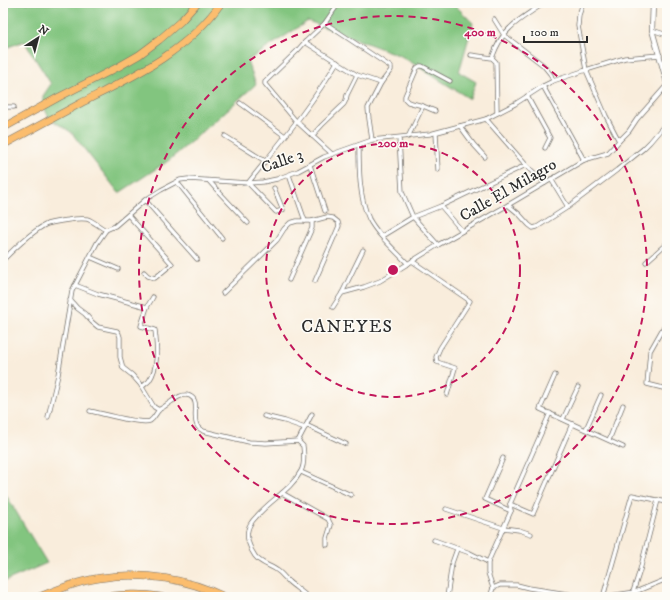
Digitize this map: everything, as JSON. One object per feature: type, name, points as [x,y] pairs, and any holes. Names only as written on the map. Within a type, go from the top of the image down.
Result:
[{"type":"highway","points":[[3,128],[139,55],[159,40],[197,3]]},
{"type":"highway","points":[[3,145],[134,76],[159,61],[191,36],[209,18],[221,3]]},
{"type":"highway","points":[[40,597],[61,588],[87,580],[111,576],[129,576],[173,580],[202,588],[226,597]]},
{"type":"highway","points":[[101,597],[129,594],[161,597]]},
{"type":"street","points":[[332,154],[296,121],[265,84],[265,82],[325,23],[336,7],[341,3]]},
{"type":"street","points":[[492,58],[495,48],[510,28],[544,3]]},
{"type":"street","points":[[653,3],[652,30],[667,84]]},
{"type":"street","points":[[582,6],[578,26],[586,70],[606,116],[619,141]]},
{"type":"street","points":[[494,19],[504,35],[543,65],[551,75],[553,81]]},
{"type":"street","points":[[325,23],[391,67],[391,70],[381,83],[368,108],[372,140]]},
{"type":"street","points":[[652,30],[667,35]]},
{"type":"street","points":[[305,42],[357,75],[381,83]]},
{"type":"street","points":[[471,55],[492,58],[496,62],[497,113]]},
{"type":"street","name":"Calle 3","points":[[48,417],[58,375],[72,291],[97,243],[106,230],[115,226],[145,200],[180,180],[188,179],[248,183],[263,182],[289,175],[324,157],[372,140],[436,133],[486,120],[553,81],[625,58],[660,55]]},
{"type":"street","points":[[274,188],[283,210],[276,212],[248,183],[319,91],[337,62]]},
{"type":"street","points":[[435,111],[408,102],[405,98],[418,67],[422,66],[450,81]]},
{"type":"street","points":[[312,136],[344,104],[357,75]]},
{"type":"street","name":"Calle El Milagro","points":[[342,293],[372,285],[391,275],[438,244],[584,160],[608,153],[629,131],[637,119],[667,84]]},
{"type":"street","points":[[544,86],[584,160]]},
{"type":"street","points":[[527,96],[550,138],[545,148]]},
{"type":"street","points":[[240,103],[285,136]]},
{"type":"street","points":[[408,137],[423,106]]},
{"type":"street","points":[[3,107],[14,107]]},
{"type":"street","points":[[486,120],[526,165],[545,183]]},
{"type":"street","points":[[508,205],[529,225],[534,228],[541,225],[601,183],[643,149],[667,122]]},
{"type":"street","points":[[460,126],[485,157]]},
{"type":"street","points":[[436,133],[438,170]]},
{"type":"street","points":[[225,136],[265,161]]},
{"type":"street","points":[[399,138],[402,192],[413,217],[438,244]]},
{"type":"street","points":[[359,145],[359,163],[364,204],[369,218],[382,236],[408,264]]},
{"type":"street","points":[[310,165],[325,211]]},
{"type":"street","points":[[382,236],[413,217],[441,206],[526,165]]},
{"type":"street","points":[[289,175],[305,221]]},
{"type":"street","points":[[551,179],[568,207]]},
{"type":"street","points":[[209,181],[248,222]]},
{"type":"street","points":[[177,182],[222,238]]},
{"type":"street","points":[[145,200],[197,259]]},
{"type":"street","points":[[441,206],[462,231]]},
{"type":"street","points":[[128,215],[172,264],[155,278],[148,276],[144,272]]},
{"type":"street","points":[[223,293],[278,240],[288,225],[293,222],[312,221],[329,217],[335,219],[339,224],[315,281]]},
{"type":"street","points":[[3,260],[28,237],[45,225],[51,223],[85,219],[90,220],[106,230]]},
{"type":"street","points":[[289,280],[312,228],[312,221]]},
{"type":"street","points":[[646,262],[667,244]]},
{"type":"street","points":[[334,307],[363,250]]},
{"type":"street","points":[[90,257],[118,269]]},
{"type":"street","points":[[412,261],[470,301],[440,348],[436,357],[437,362],[455,368],[446,395]]},
{"type":"street","points":[[75,285],[98,294],[147,307]]},
{"type":"street","points":[[142,387],[150,380],[155,366],[157,341],[155,330],[141,326],[147,307],[153,297]]},
{"type":"street","points":[[70,300],[98,327],[117,331],[120,337],[120,358],[123,368],[132,375],[142,387],[150,402],[159,410]]},
{"type":"street","points":[[667,321],[650,350],[647,384],[667,389]]},
{"type":"street","points":[[555,375],[540,409],[623,447]]},
{"type":"street","points":[[563,419],[578,387]]},
{"type":"street","points":[[90,411],[122,419],[148,422],[152,420],[159,410],[182,395],[187,395],[192,397],[195,402],[196,421],[198,427],[203,431],[249,442],[266,443],[298,441],[303,446],[304,456],[301,472],[295,480],[267,505],[253,521],[248,529],[248,537],[250,548],[254,555],[260,561],[278,572],[308,597]]},
{"type":"street","points":[[586,429],[602,395]]},
{"type":"street","points":[[609,440],[624,405]]},
{"type":"street","points":[[490,597],[493,588],[488,573],[488,562],[511,511],[510,504],[550,413]]},
{"type":"street","points":[[298,441],[312,414]]},
{"type":"street","points":[[264,416],[306,427],[346,444]]},
{"type":"street","points":[[510,504],[533,514],[572,424]]},
{"type":"street","points":[[503,458],[485,499],[511,511]]},
{"type":"street","points":[[301,472],[350,495]]},
{"type":"street","points":[[282,493],[328,519],[331,525],[327,538],[327,545]]},
{"type":"street","points":[[603,597],[632,495],[667,502]]},
{"type":"street","points":[[633,592],[658,500]]},
{"type":"street","points":[[446,509],[504,528],[519,530],[531,534]]},
{"type":"street","points":[[434,540],[474,555],[488,562]]},
{"type":"street","points":[[447,597],[452,563],[457,549]]},
{"type":"street","points":[[493,588],[500,585],[517,585],[574,595],[603,597],[633,592],[667,579]]},
{"type":"green space","points":[[3,3],[453,3],[473,23],[459,72],[476,82],[470,99],[401,56],[308,21],[247,61],[256,84],[168,161],[119,193],[71,132],[50,119],[43,106],[43,96],[51,84],[24,41],[3,49]]},
{"type":"green space","points":[[3,490],[47,563],[3,582]]},
{"type":"district","name":"CANEYES","points":[[347,327]]}]
